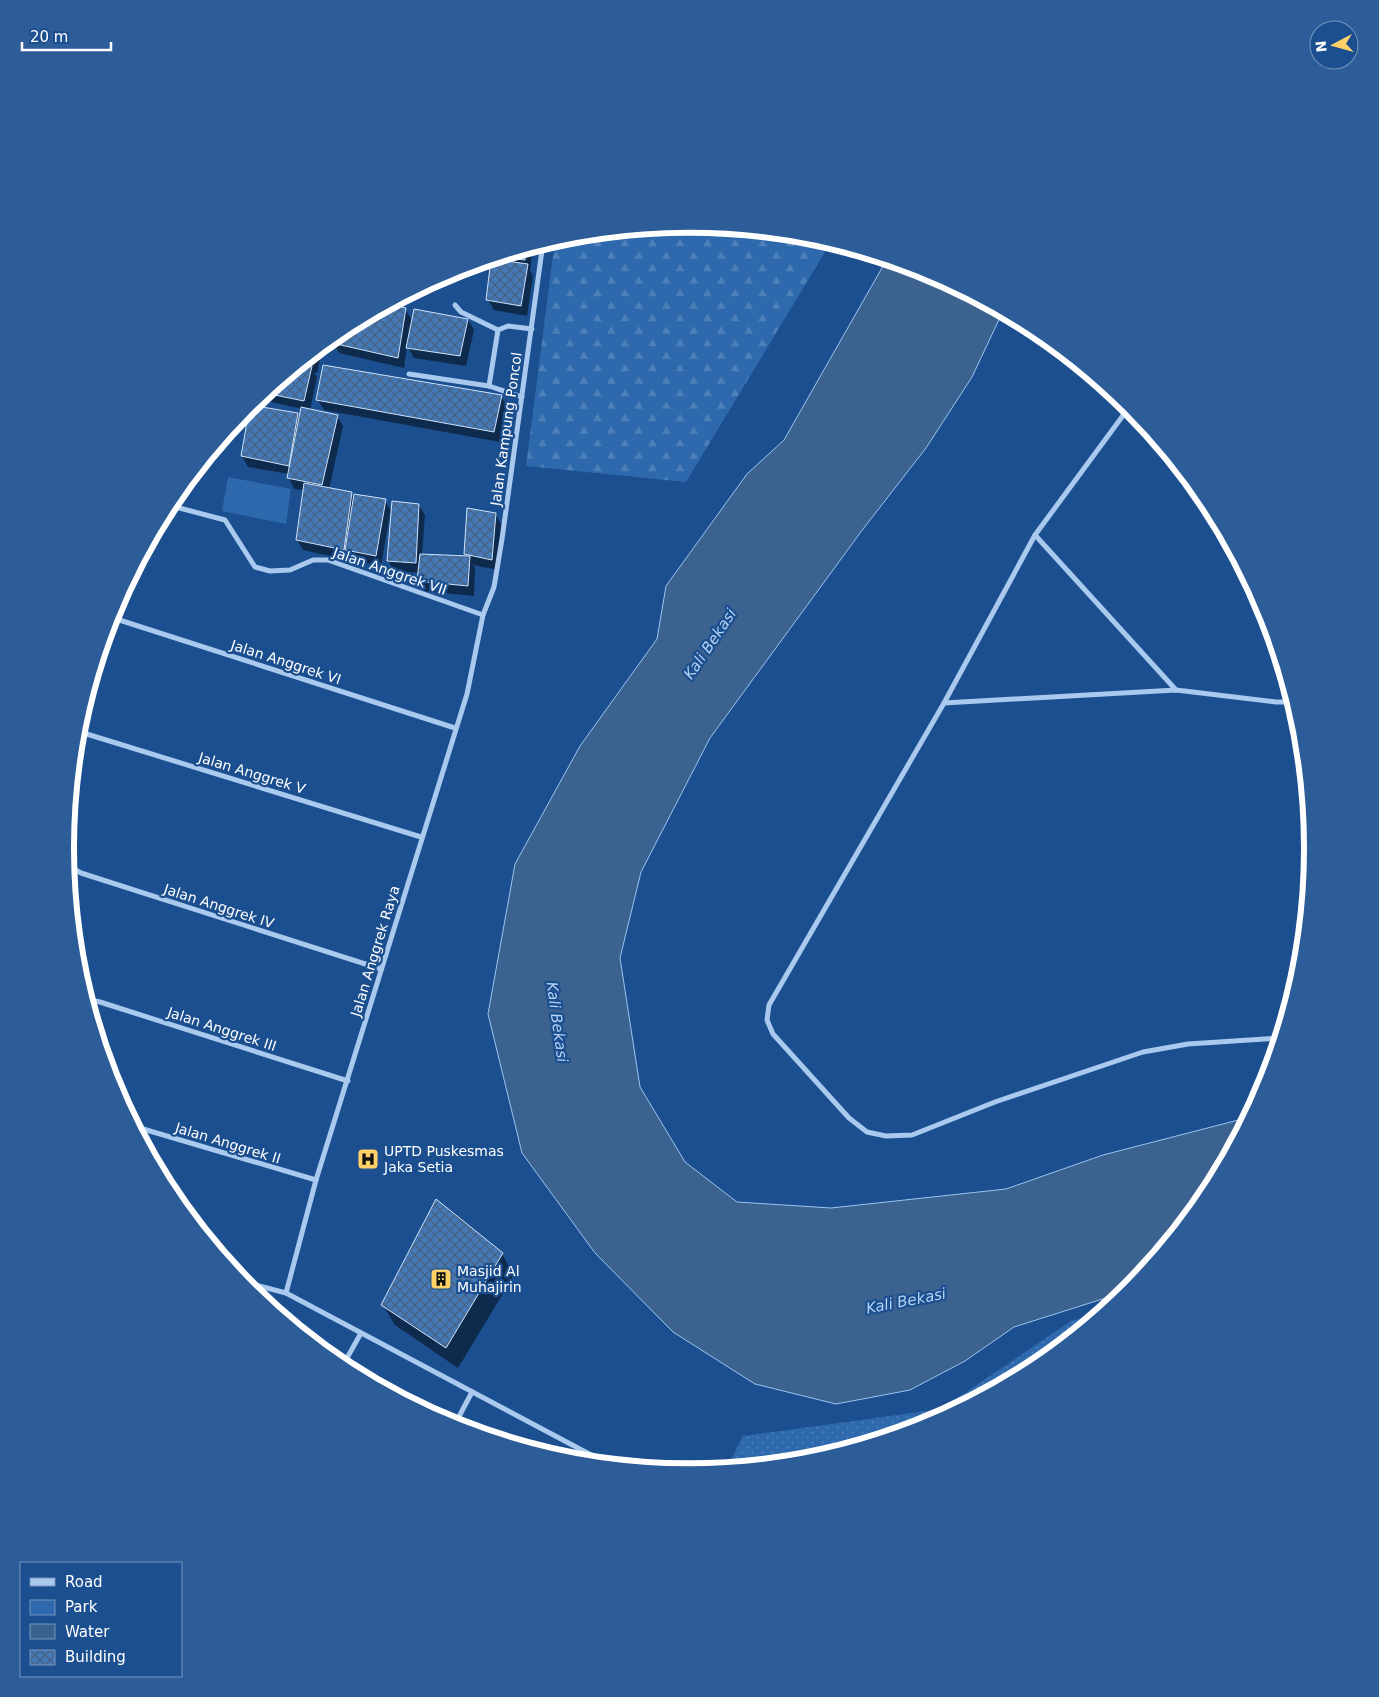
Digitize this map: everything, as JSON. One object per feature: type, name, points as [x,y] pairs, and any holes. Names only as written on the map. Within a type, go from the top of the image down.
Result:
[{"type":"street","name":"Jalan Kampung Poncol","points":[[483,615],[494,587],[542,251]]},
{"type":"street","points":[[455,305],[461,312],[498,330],[508,326],[532,329]]},
{"type":"street","points":[[489,386],[498,330]]},
{"type":"street","points":[[409,374],[489,386],[522,397]]},
{"type":"street","points":[[1125,413],[1035,535],[944,703],[767,1013],[773,1034],[849,1118],[866,1132],[886,1136],[912,1135],[995,1102],[1143,1052],[1188,1044],[1275,1038]]},
{"type":"street","name":"Jalan Anggrek VII","points":[[177,507],[225,520],[255,567],[270,571],[290,570],[313,560],[328,560],[483,615]]},
{"type":"street","points":[[1035,535],[1176,690]]},
{"type":"street","name":"Jalan Anggrek Raya","points":[[286,1293],[316,1180],[467,694],[483,615]]},
{"type":"street","name":"Jalan Anggrek VI","points":[[118,620],[455,728]]},
{"type":"street","points":[[944,703],[1176,690],[1287,702]]},
{"type":"street","name":"Jalan Anggrek V","points":[[85,733],[421,837]]},
{"type":"street","name":"Jalan Anggrek IV","points":[[75,869],[81,874],[382,970]]},
{"type":"street","name":"Jalan Anggrek III","points":[[93,1001],[348,1081]]},
{"type":"street","name":"Jalan Anggrek II","points":[[141,1128],[316,1180]]},
{"type":"street","points":[[254,1284],[286,1293],[593,1456]]},
{"type":"street","points":[[346,1359],[361,1333]]},
{"type":"street","points":[[458,1419],[472,1392]]},
{"type":"green space","points":[[690,233],[770,238],[827,249],[686,482],[526,466],[554,248],[609,238],[649,234]]},
{"type":"green space","points":[[228,477],[291,489],[286,524],[222,511]]},
{"type":"green space","points":[[1090,1316],[1032,1360],[997,1382],[962,1401],[925,1417],[887,1432],[849,1443],[770,1459],[729,1463],[743,1436],[941,1409],[1071,1321]]},
{"type":"water","name":"Kali Bekasi","points":[[884,264],[962,296],[1000,317],[972,377],[926,448],[863,529],[710,738],[641,872],[620,958],[640,1087],[685,1162],[737,1202],[831,1208],[1006,1189],[1103,1155],[1243,1119],[1223,1156],[1178,1223],[1125,1284],[1111,1296],[1014,1327],[965,1361],[910,1390],[836,1404],[755,1384],[673,1332],[595,1253],[522,1153],[488,1014],[515,864],[580,746],[657,639],[666,586],[747,474],[784,440]]},
{"type":"building","points":[[525,255],[525,260],[514,259]]},
{"type":"building","points":[[506,261],[528,264],[521,306],[486,300],[490,266]]},
{"type":"building","points":[[398,306],[406,308],[398,358],[337,344]]},
{"type":"building","points":[[414,309],[468,319],[460,356],[406,348]]},
{"type":"building","points":[[309,365],[312,366],[304,401],[274,395]]},
{"type":"building","points":[[323,365],[502,395],[494,432],[316,400]]},
{"type":"building","points":[[261,407],[298,413],[289,466],[241,456],[247,420]]},
{"type":"building","points":[[301,407],[338,415],[322,485],[287,478]]},
{"type":"building","points":[[304,483],[352,492],[344,550],[296,540]]},
{"type":"building","points":[[354,494],[386,499],[376,556],[345,550]]},
{"type":"building","points":[[392,501],[419,504],[416,563],[387,561]]},
{"type":"building","points":[[467,508],[496,513],[492,560],[464,554]]},
{"type":"building","points":[[420,554],[470,556],[468,586],[417,581]]},
{"type":"building","name":"Masjid Al Muhajirin","points":[[436,1199],[503,1253],[446,1348],[381,1305]]},
{"type":"place","name":"UPTD Puskesmas Jaka Setia","points":[[368,1159]]},
{"type":"place","name":"Masjid Al Muhajirin","points":[[441,1279]]}]
